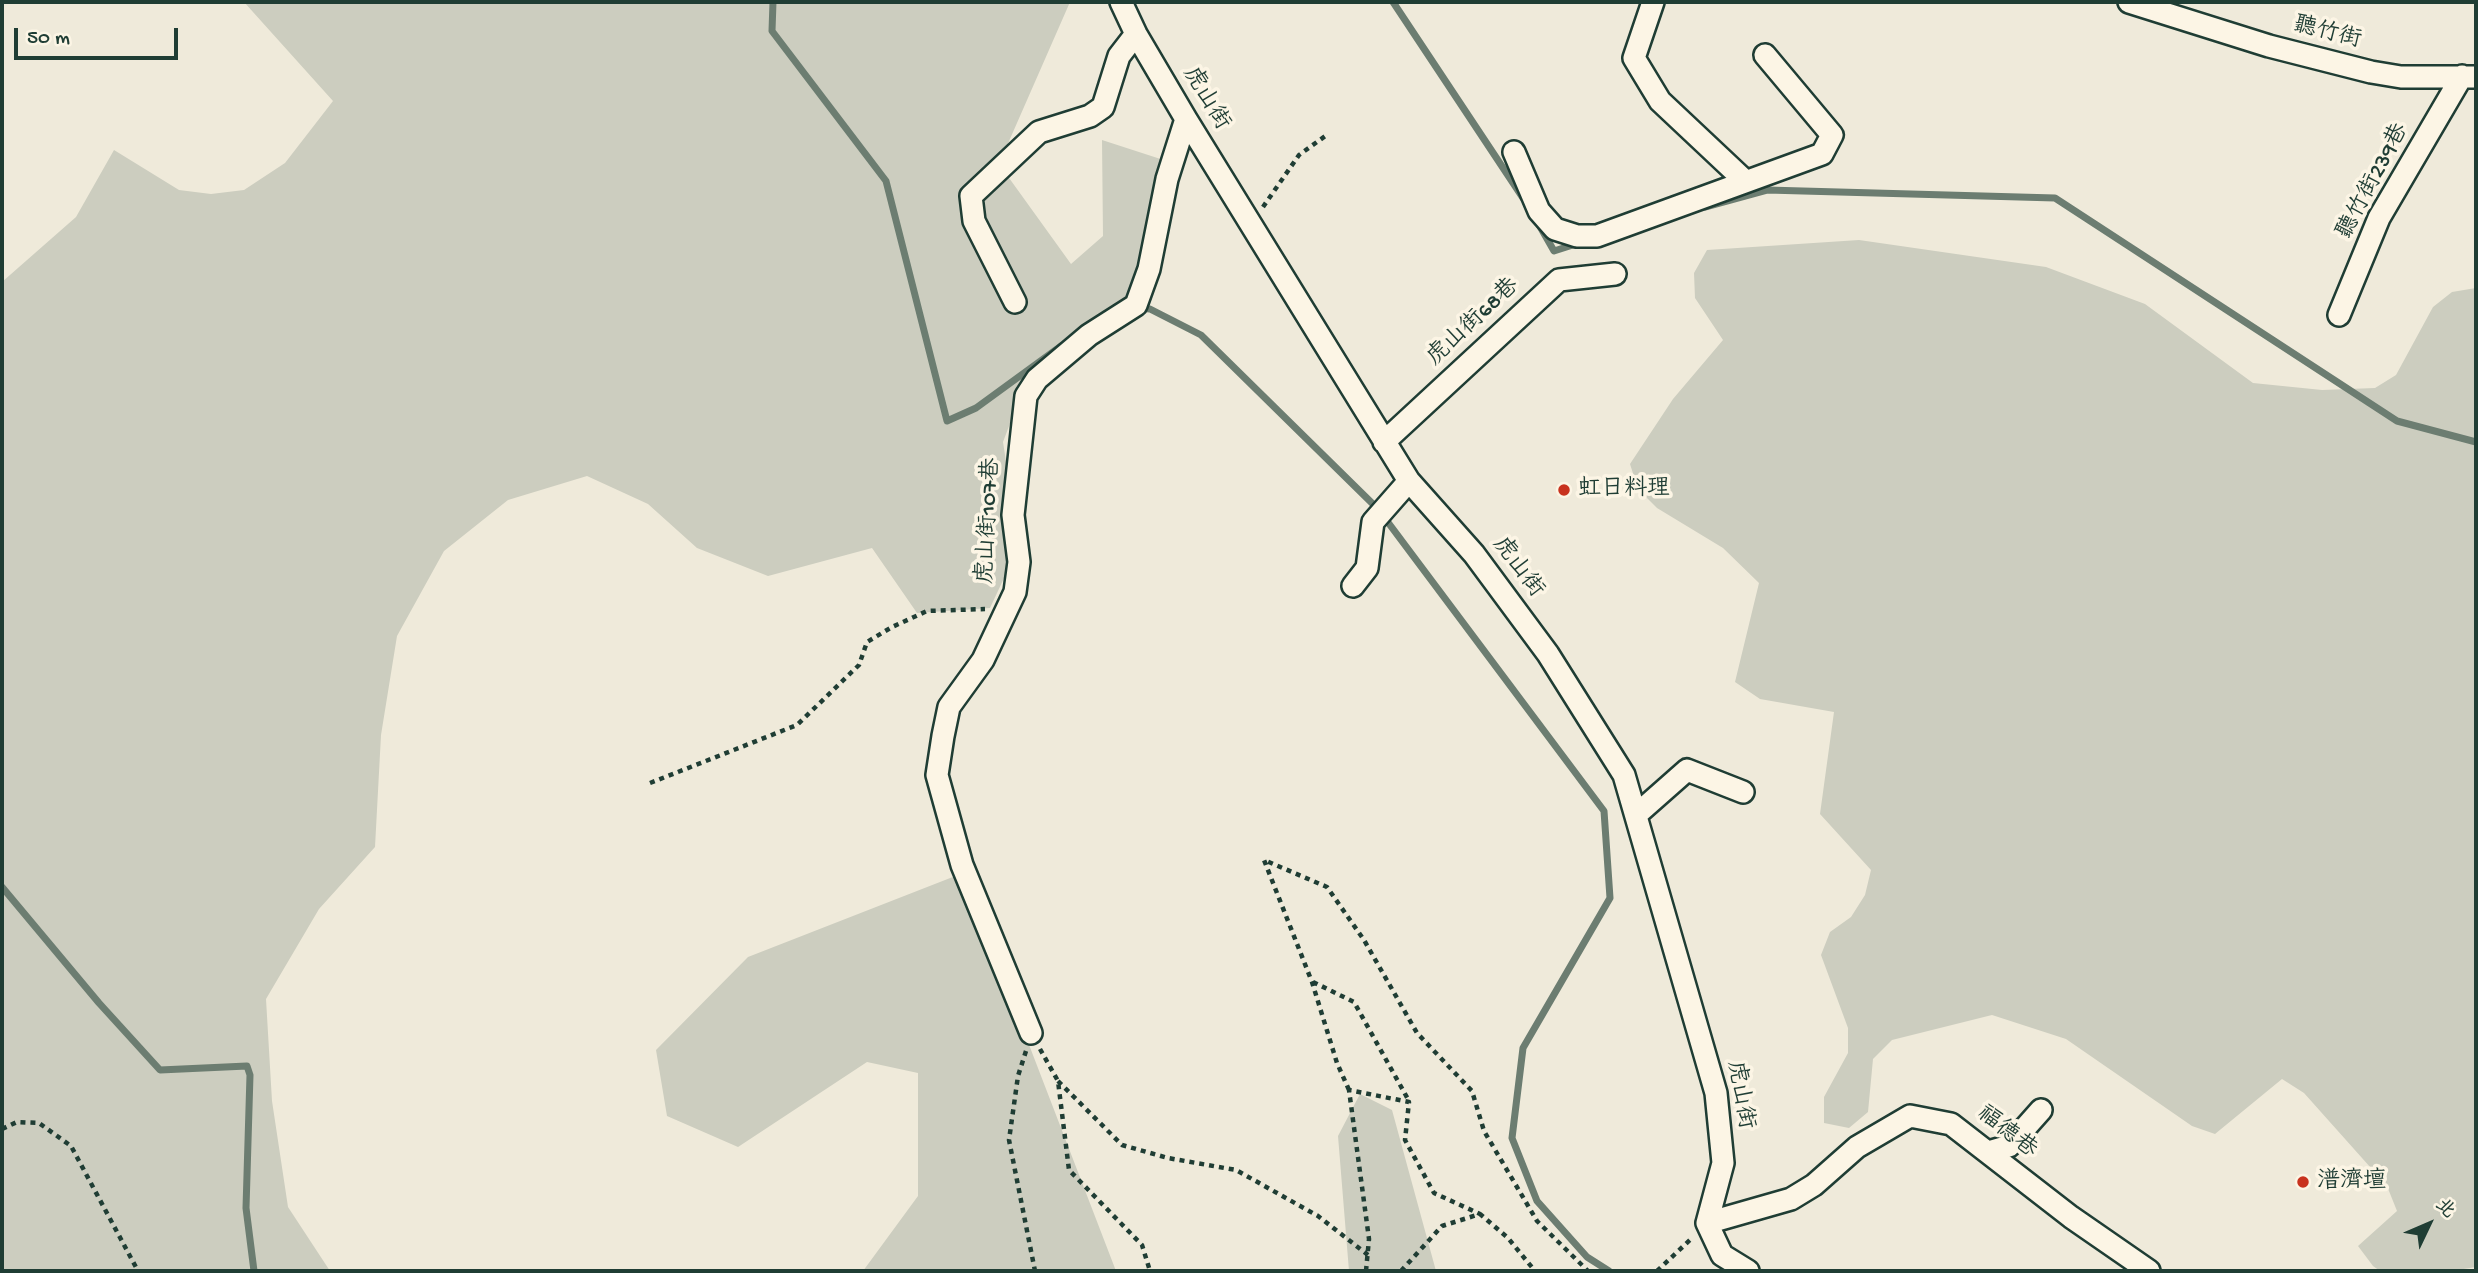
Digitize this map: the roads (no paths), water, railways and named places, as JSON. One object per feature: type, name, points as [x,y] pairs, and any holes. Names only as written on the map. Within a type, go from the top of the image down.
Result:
[{"type":"street","name":"虎山街","points":[[1121,2],[1136,34],[1186,119],[1409,481],[1474,554],[1548,654],[1624,775],[1716,1093],[1723,1163],[1707,1223]]},
{"type":"street","points":[[1653,2],[1634,58],[1660,101],[1744,180]]},
{"type":"street","name":"聽竹街","points":[[2129,2],[2269,47],[2371,72],[2401,77],[2469,77]]},
{"type":"street","points":[[1015,302],[974,221],[971,196],[1039,132],[1090,116],[1103,107],[1119,57],[1136,34]]},
{"type":"street","points":[[1514,152],[1539,211],[1555,229],[1577,236],[1597,236],[1744,180],[1822,154],[1832,135],[1765,55]]},
{"type":"street","name":"聽竹街239巷","points":[[2339,315],[2379,218],[2469,77]]},
{"type":"street","name":"虎山街107巷","points":[[1031,1033],[962,865],[937,775],[949,707],[983,660],[1005,608],[1015,592],[1019,562],[1013,515],[1026,396],[1037,379],[1089,335],[1136,305],[1149,269],[1167,178],[1186,119]]},
{"type":"street","name":"虎山街68巷","points":[[1384,442],[1559,280],[1615,274]]},
{"type":"street","points":[[1353,586],[1367,568],[1373,522],[1409,481]]},
{"type":"street","points":[[1636,815],[1687,770],[1743,792]]},
{"type":"street","points":[[1989,1152],[2009,1146],[2041,1110]]},
{"type":"street","name":"福德巷","points":[[1707,1223],[1791,1199],[1814,1185],[1857,1147],[1910,1116],[1951,1124],[2081,1224],[2149,1271]]},
{"type":"street","points":[[1707,1223],[1722,1255],[1748,1271]]},
{"type":"waterway","points":[[773,2],[772,31],[886,181],[947,421],[976,408],[1061,346]]},
{"type":"waterway","points":[[1393,2],[1523,198]]},
{"type":"waterway","points":[[1705,207],[1767,190],[2055,198],[2397,421],[2476,442]]},
{"type":"waterway","points":[[1538,223],[1554,251],[1579,243]]},
{"type":"waterway","points":[[1138,308],[1150,309],[1201,335],[1378,509],[1604,811],[1610,898],[1523,1048],[1512,1138],[1537,1201],[1587,1257],[1609,1271]]},
{"type":"waterway","points":[[2,887],[99,1003],[160,1070],[247,1066],[250,1075],[246,1208],[254,1271]]},
{"type":"place","name":"虹日料理","points":[[1564,490]]},
{"type":"place","name":"潽濟壇","points":[[2303,1182]]}]
